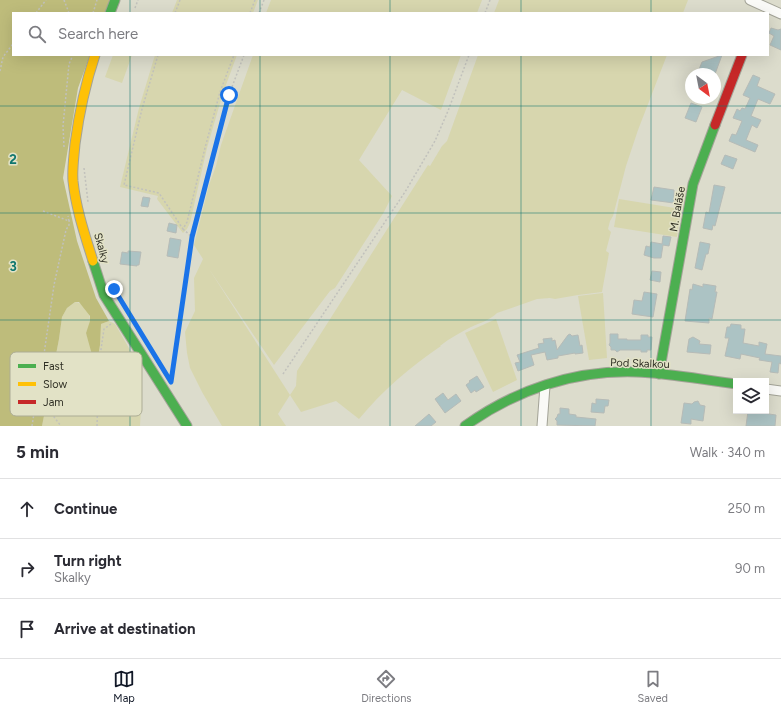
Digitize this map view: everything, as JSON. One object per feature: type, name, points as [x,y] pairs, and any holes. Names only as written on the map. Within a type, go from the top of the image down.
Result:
[{"type":"street","points":[[110,12],[115,0]]},
{"type":"street","points":[[750,0],[760,6],[781,14]]},
{"type":"street","name":"Skalky","points":[[95,56],[78,120],[73,161],[73,180],[83,226],[104,295],[139,352]]},
{"type":"street","name":"M. Baláše","points":[[659,374],[693,184],[742,56]]},
{"type":"street","name":"Skalky","points":[[142,356],[187,426]]},
{"type":"street","name":"Pod Skalkou","points":[[465,426],[501,403],[545,386],[573,378],[625,372],[659,374],[733,384]]},
{"type":"street","points":[[542,426],[545,386]]},
{"type":"street","points":[[769,389],[781,391]]},
{"type":"path","points":[[37,12],[46,0]]},
{"type":"path","points":[[64,0],[69,12]]},
{"type":"path","points":[[93,12],[97,0]]},
{"type":"path","points":[[135,8],[138,0]]},
{"type":"path","points":[[175,12],[180,0]]},
{"type":"path","points":[[250,12],[255,0]]},
{"type":"path","points":[[259,12],[264,0]]},
{"type":"path","points":[[485,12],[490,0]]},
{"type":"path","points":[[0,71],[4,57],[12,45]]},
{"type":"path","points":[[158,56],[142,109],[124,185],[159,193],[183,229],[192,237]]},
{"type":"path","points":[[183,229],[187,222],[220,92],[234,56]]},
{"type":"path","points":[[166,376],[171,382],[192,237],[229,95],[244,56]]},
{"type":"path","points":[[283,374],[405,192],[435,141],[470,56]]},
{"type":"path","points":[[84,166],[88,205]]},
{"type":"path","points":[[44,352],[54,285],[66,230],[69,225],[69,221],[83,226]]},
{"type":"path","points":[[101,352],[104,329],[118,319]]},
{"type":"path","points":[[32,426],[34,416]]},
{"type":"path","points":[[53,416],[61,426]]},
{"type":"path","points":[[97,416],[97,426]]},
{"type":"green space","points":[[177,0],[258,0],[253,12],[172,12]]},
{"type":"green space","points":[[271,0],[482,0],[477,12],[266,12]]},
{"type":"green space","points":[[499,0],[688,0],[683,12],[494,12]]},
{"type":"green space","points":[[113,56],[132,56],[122,83],[105,77]]},
{"type":"green space","points":[[155,56],[237,56],[223,93],[207,148],[190,223],[183,233],[157,199],[158,196],[120,187],[139,108]]},
{"type":"green space","points":[[253,56],[461,56],[441,110],[402,90],[359,160],[392,196],[384,212],[335,288],[330,291],[274,365],[209,269],[290,395],[278,414],[286,426],[222,426],[190,368],[185,332],[195,311],[194,278],[203,259],[194,245],[221,145]]},
{"type":"green space","points":[[478,56],[667,56],[638,130],[626,166],[613,216],[610,221],[608,229],[611,232],[606,251],[609,253],[602,292],[555,299],[537,299],[497,313],[452,338],[418,362],[387,389],[359,419],[336,401],[301,412],[290,395],[296,386],[297,371],[428,165],[430,166],[442,146],[447,141]]},
{"type":"green space","points":[[619,199],[681,209],[677,237],[614,227]]},
{"type":"green space","points":[[603,293],[607,358],[589,360],[578,296]]},
{"type":"green space","points":[[75,302],[78,302],[88,311],[90,323],[86,333],[93,352],[56,352],[62,317],[67,308]]},
{"type":"green space","points":[[496,319],[517,380],[493,392],[465,333]]},
{"type":"green space","points":[[109,321],[115,324],[131,352],[99,352],[101,324]]},
{"type":"green space","points":[[44,416],[141,416],[140,426],[42,426]]},
{"type":"shaded area","points":[[0,0],[110,0],[105,12],[12,12],[12,56],[90,56],[78,88],[63,178],[77,241],[96,298],[109,321],[101,324],[99,352],[91,352],[86,333],[90,316],[79,302],[75,302],[67,308],[62,317],[56,352],[10,352],[10,416],[44,416],[42,426],[0,426]]},
{"type":"building","points":[[771,28],[778,30],[781,29],[781,50],[770,45],[774,36],[769,33]]},
{"type":"building","points":[[722,56],[717,68],[700,68],[702,62]]},
{"type":"building","points":[[753,75],[760,78],[757,86],[775,94],[770,104],[758,99],[751,116],[761,120],[757,128],[752,125],[746,140],[758,145],[755,152],[729,141],[732,134],[736,135],[742,121],[733,118],[737,109],[740,111],[742,108],[745,109],[750,98],[743,95]]},
{"type":"building","points":[[691,104],[702,107],[696,122],[685,118]]},
{"type":"building","points":[[725,155],[737,159],[733,169],[721,164]]},
{"type":"building","points":[[714,185],[725,187],[715,226],[713,225],[712,230],[703,228],[706,212],[709,213]]},
{"type":"building","points":[[654,187],[674,190],[674,203],[651,200]]},
{"type":"building","points":[[143,197],[150,198],[148,207],[141,206]]},
{"type":"building","points":[[169,223],[177,225],[176,233],[167,231]]},
{"type":"building","points":[[663,236],[671,237],[669,246],[663,245],[661,258],[654,258],[644,255],[646,246],[650,247],[651,242],[662,244]]},
{"type":"building","points":[[170,238],[181,240],[178,258],[167,256]]},
{"type":"building","points":[[700,242],[710,244],[702,270],[695,268]]},
{"type":"building","points":[[128,251],[141,252],[139,265],[120,264],[122,252],[128,253]]},
{"type":"building","points":[[652,271],[661,272],[660,282],[650,280]]},
{"type":"building","points":[[693,284],[703,287],[703,284],[716,286],[715,292],[717,292],[712,319],[709,318],[709,323],[685,321],[690,289],[692,290]]},
{"type":"building","points":[[644,292],[657,294],[653,317],[632,314],[634,300],[642,301]]},
{"type":"building","points":[[731,324],[741,325],[741,329],[745,329],[743,343],[759,346],[759,342],[767,344],[765,354],[781,356],[781,364],[779,363],[778,373],[770,372],[772,362],[759,360],[760,358],[741,354],[740,359],[725,356],[729,338],[725,338],[727,327],[730,327]]},
{"type":"building","points":[[570,334],[572,336],[578,335],[583,353],[558,356],[558,358],[547,360],[545,352],[531,355],[534,365],[518,371],[515,363],[520,362],[517,355],[539,348],[538,344],[544,343],[543,339],[552,338],[552,341],[555,340],[557,350]]},
{"type":"building","points":[[610,334],[618,334],[618,339],[627,340],[641,340],[641,335],[648,335],[648,337],[652,337],[651,350],[641,352],[641,350],[620,350],[617,352],[615,350],[611,350],[609,345]]},
{"type":"building","points":[[693,337],[700,341],[699,344],[711,345],[710,354],[687,352],[689,339]]},
{"type":"building","points":[[477,376],[484,387],[471,393],[466,385]]},
{"type":"building","points":[[443,393],[448,400],[456,394],[461,401],[445,413],[435,399]]},
{"type":"building","points":[[596,399],[609,400],[608,406],[605,406],[604,413],[591,412],[592,403],[596,404]]},
{"type":"building","points":[[698,401],[700,405],[705,406],[703,421],[691,419],[691,424],[681,423],[684,403],[692,404]]},
{"type":"building","points":[[560,408],[569,409],[569,414],[576,415],[576,417],[596,419],[595,426],[557,425],[557,421],[555,419],[558,414],[560,414]]},
{"type":"building","points":[[429,414],[436,422],[431,426],[415,426]]},
{"type":"building","points":[[748,414],[776,415],[775,426],[746,426]]},
{"type":"traffic: fast","points":[[110,12],[115,0]]},
{"type":"traffic: fast","points":[[659,374],[693,184],[715,125]]},
{"type":"traffic: fast","points":[[93,261],[104,295],[140,352]]},
{"type":"traffic: fast","points":[[142,355],[187,426]]},
{"type":"traffic: fast","points":[[465,426],[484,413],[525,393],[546,385],[590,375],[613,372],[636,372],[674,375],[733,384]]},
{"type":"traffic: slow","points":[[93,261],[74,191],[73,172],[75,144],[80,111],[95,56]]},
{"type":"traffic: jam","points":[[715,125],[742,56]]},
{"type":"route","points":[[114,289],[171,382],[192,237],[229,95]]}]
